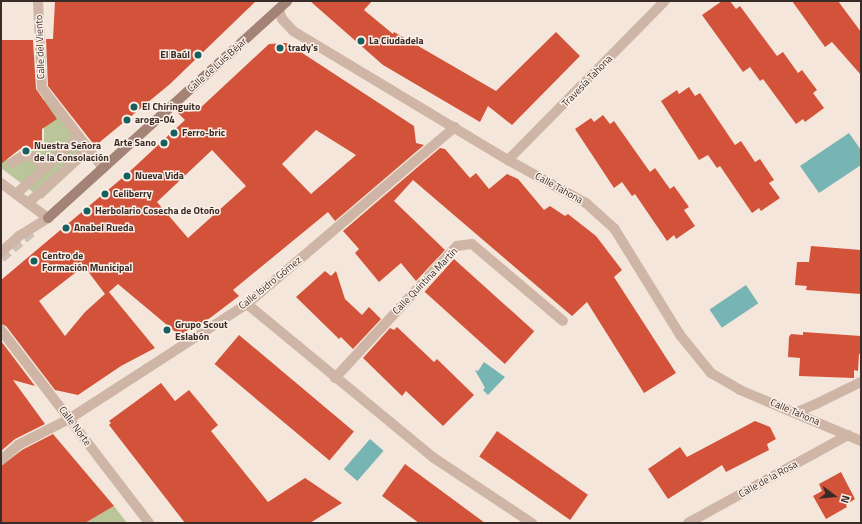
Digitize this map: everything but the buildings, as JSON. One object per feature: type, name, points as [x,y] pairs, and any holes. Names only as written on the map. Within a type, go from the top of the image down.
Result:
[{"type":"street","name":"Calle del Viento","points":[[38,1],[42,88],[103,168]]},
{"type":"street","name":"Calle de Luis Béjar","points":[[1,252],[19,236],[48,218],[279,10],[287,1]]},
{"type":"street","name":"Travesía Tahona","points":[[508,160],[665,1]]},
{"type":"street","name":"Calle Tahona","points":[[279,10],[282,19],[293,32],[455,127],[508,160],[586,203],[614,228],[680,335],[711,373],[740,390],[797,412],[861,441]]},
{"type":"street","name":"Calle Isidro Gómez","points":[[1,460],[18,445],[69,419],[247,304],[455,127]]},
{"type":"street","points":[[16,194],[80,137]]},
{"type":"street","points":[[28,203],[89,149]]},
{"type":"street","points":[[12,163],[24,155],[46,168]]},
{"type":"street","points":[[1,183],[48,218]]},
{"type":"street","name":"Calle Quintina Martín","points":[[335,378],[457,246],[472,244],[563,321]]},
{"type":"street","points":[[247,304],[434,458],[532,523]]},
{"type":"street","name":"Calle Norte","points":[[1,330],[148,523]]},
{"type":"street","points":[[797,412],[861,382]]},
{"type":"street","name":"Calle de la Rosa","points":[[688,523],[848,435]]},
{"type":"green space","points":[[44,97],[89,155],[42,199],[1,168],[1,160],[13,159],[22,151],[44,151]]},
{"type":"green space","points":[[114,506],[127,523],[85,523]]},
{"type":"water","points":[[849,133],[861,150],[861,165],[819,193],[800,166]]},
{"type":"water","points":[[746,285],[758,303],[722,328],[710,310]]},
{"type":"water","points":[[484,362],[505,377],[488,395],[483,390],[485,388],[475,370],[478,371]]},
{"type":"water","points":[[370,439],[384,451],[357,481],[344,469]]},
{"type":"tunnel","points":[[1,258],[33,231]]},
{"type":"place","name":"La Ciudadela","points":[[361,41]]},
{"type":"place","name":"trady's","points":[[280,48]]},
{"type":"place","name":"El Baúl","points":[[198,55]]},
{"type":"place","name":"El Chiringuito","points":[[134,107]]},
{"type":"place","name":"aroga-04","points":[[127,120]]},
{"type":"place","name":"Ferro-bric","points":[[174,133]]},
{"type":"place","name":"Arte Sano","points":[[164,143]]},
{"type":"place","name":"Nuestra Señora de la Consolación","points":[[26,151]]},
{"type":"place","name":"Nueva Vida","points":[[127,176]]},
{"type":"place","name":"Celiberry","points":[[105,194]]},
{"type":"place","name":"Herbolario Cosecha de Otoño","points":[[87,211]]},
{"type":"place","name":"Anabel Rueda","points":[[66,228]]},
{"type":"place","name":"Centro de Formación Municipal","points":[[34,261]]},
{"type":"place","name":"Grupo Scout Eslabón","points":[[167,330]]}]
